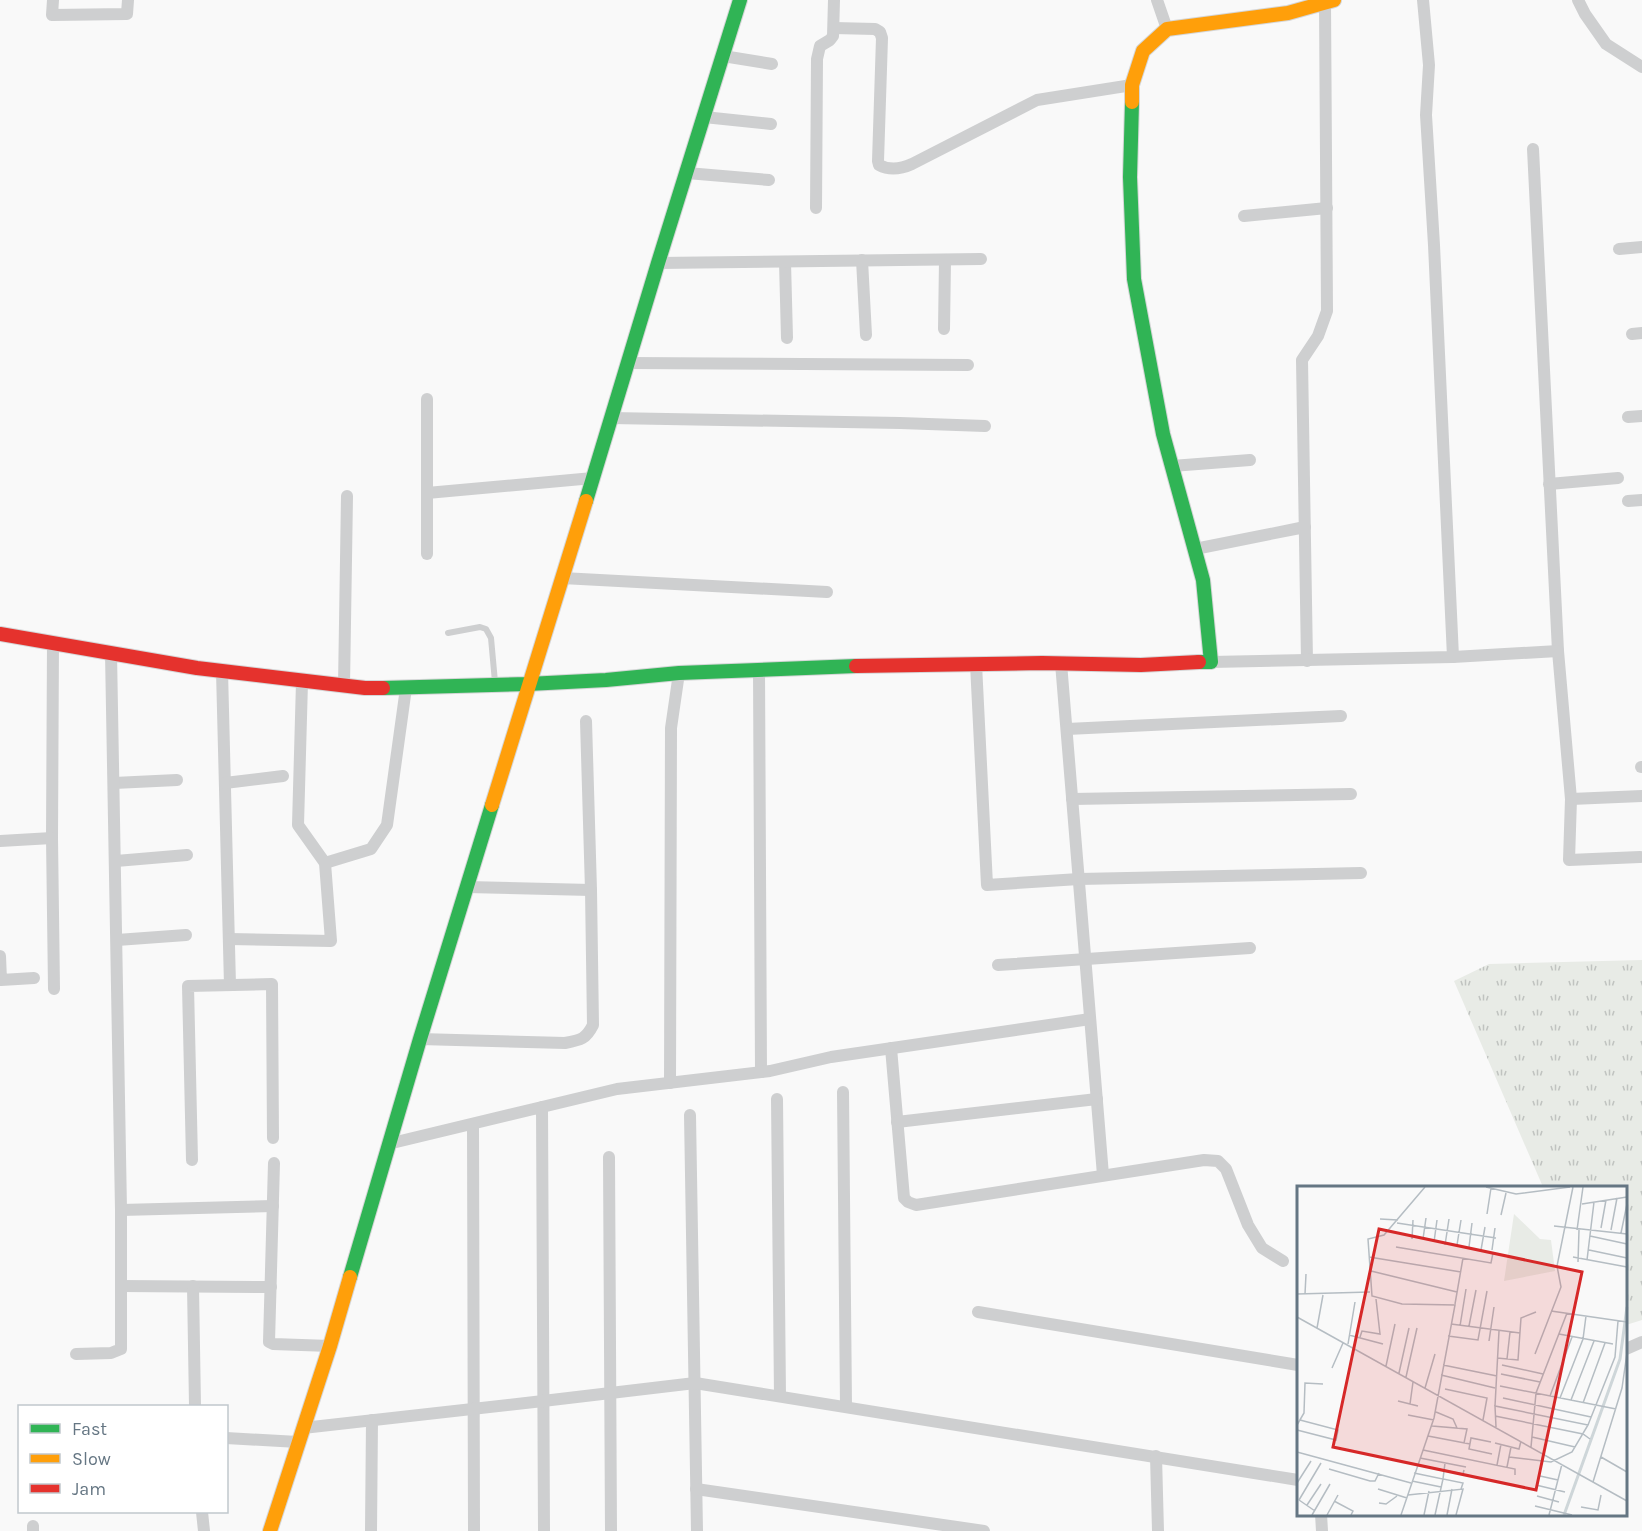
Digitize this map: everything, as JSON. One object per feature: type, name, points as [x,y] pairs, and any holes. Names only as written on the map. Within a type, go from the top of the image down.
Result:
[{"type":"street","points":[[53,0],[52,15],[127,14],[128,0]]},
{"type":"street","points":[[270,1531],[330,1346],[388,1144],[528,684],[740,0]]},
{"type":"street","points":[[816,208],[817,59],[820,46],[833,36],[834,0]]},
{"type":"street","points":[[1157,0],[1167,29]]},
{"type":"street","points":[[1423,0],[1429,65],[1426,115],[1453,657]]},
{"type":"street","points":[[1577,0],[1606,44],[1642,67]]},
{"type":"street","points":[[1211,662],[1203,580],[1163,434],[1134,279],[1130,177],[1132,85],[1143,51],[1167,29],[1288,13],[1330,1],[1327,311],[1318,336],[1302,360],[1307,661]]},
{"type":"street","points":[[834,28],[874,28],[880,32],[882,38],[878,161],[879,165],[884,168],[901,168],[912,164],[1037,100],[1132,85]]},
{"type":"street","points":[[723,56],[772,64]]},
{"type":"street","points":[[704,117],[771,124]]},
{"type":"street","points":[[1533,149],[1558,651],[1571,799],[1569,860],[1640,857]]},
{"type":"street","points":[[687,173],[769,180]]},
{"type":"street","points":[[1244,216],[1327,208]]},
{"type":"street","points":[[1619,249],[1642,247]]},
{"type":"street","points":[[658,263],[981,259]]},
{"type":"street","points":[[862,260],[866,335]]},
{"type":"street","points":[[944,329],[945,260]]},
{"type":"street","points":[[785,262],[787,338]]},
{"type":"street","points":[[629,363],[968,365]]},
{"type":"street","points":[[427,399],[427,554]]},
{"type":"street","points":[[1628,417],[1642,416]]},
{"type":"street","points":[[611,418],[888,422],[985,426]]},
{"type":"street","points":[[1172,466],[1250,460]]},
{"type":"street","points":[[427,493],[593,478]]},
{"type":"street","points":[[1550,484],[1618,478]]},
{"type":"street","points":[[344,686],[347,496]]},
{"type":"street","points":[[1628,501],[1642,500]]},
{"type":"street","points":[[1195,549],[1305,528]]},
{"type":"street","points":[[562,579],[827,592]]},
{"type":"street","points":[[0,634],[222,671],[364,688],[528,684],[679,673],[861,666],[1307,661],[1453,657],[1558,651]]},
{"type":"street","points":[[53,643],[54,989]]},
{"type":"street","points":[[76,1354],[111,1353],[121,1349],[116,861],[111,653]]},
{"type":"street","points":[[1061,663],[1103,1175]]},
{"type":"street","points":[[976,664],[987,885],[1079,879],[1361,873]]},
{"type":"street","points":[[759,670],[761,1072]]},
{"type":"street","points":[[222,671],[230,985]]},
{"type":"street","points":[[670,1083],[671,728],[679,673]]},
{"type":"street","points":[[229,939],[331,940],[324,863],[298,825],[302,682]]},
{"type":"street","points":[[324,863],[371,849],[387,825],[406,688]]},
{"type":"street","points":[[1067,729],[1341,716]]},
{"type":"street","points":[[420,1039],[565,1042],[577,1041],[587,1036],[593,1025],[586,721]]},
{"type":"street","points":[[225,783],[283,776]]},
{"type":"street","points":[[114,783],[177,780]]},
{"type":"street","points":[[1072,799],[1351,794]]},
{"type":"street","points":[[1571,799],[1642,796]]},
{"type":"street","points":[[0,841],[52,838]]},
{"type":"street","points":[[116,861],[187,855]]},
{"type":"street","points":[[467,886],[591,890]]},
{"type":"street","points":[[117,940],[186,935]]},
{"type":"street","points":[[998,965],[1250,948]]},
{"type":"street","points":[[0,956],[1,980],[34,978]]},
{"type":"street","points":[[192,1161],[188,986],[272,984],[273,1138]]},
{"type":"street","points":[[388,1144],[617,1089],[761,1072],[831,1057],[1090,1019]]},
{"type":"street","points":[[891,1048],[904,1198],[908,1202],[916,1205],[1204,1160],[1218,1161],[1226,1169],[1248,1225],[1262,1248],[1283,1261]]},
{"type":"street","points":[[843,1092],[846,1406]]},
{"type":"street","points":[[777,1099],[780,1396]]},
{"type":"street","points":[[897,1122],[1097,1099]]},
{"type":"street","points":[[542,1107],[544,1531]]},
{"type":"street","points":[[690,1115],[697,1531]]},
{"type":"street","points":[[473,1124],[474,1531]]},
{"type":"street","points":[[609,1157],[610,1531]]},
{"type":"street","points":[[274,1163],[269,1342],[330,1346]]},
{"type":"street","points":[[121,1210],[273,1206]]},
{"type":"street","points":[[121,1286],[271,1287]]},
{"type":"street","points":[[193,1286],[195,1405]]},
{"type":"street","points":[[978,1312],[1297,1365]]},
{"type":"street","points":[[1627,1349],[1642,1342]]},
{"type":"street","points":[[303,1428],[695,1383],[1297,1480]]},
{"type":"street","points":[[371,1531],[372,1420]]},
{"type":"street","points":[[228,1438],[298,1442]]},
{"type":"street","points":[[1156,1456],[1158,1531]]},
{"type":"street","points":[[696,1489],[984,1531]]},
{"type":"street","points":[[202,1513],[204,1531]]},
{"type":"street","points":[[1321,1516],[1322,1531]]},
{"type":"lane","points":[[448,633],[480,627],[486,629],[490,638],[495,685]]},
{"type":"green space","points":[[1642,960],[1642,1320],[1627,1325],[1627,1186],[1543,1186],[1454,981],[1489,964]]},
{"type":"traffic: fast","points":[[586,501],[740,0]]},
{"type":"traffic: fast","points":[[1132,102],[1130,177],[1134,279],[1163,434],[1203,580],[1211,662],[1199,662]]},
{"type":"traffic: fast","points":[[383,688],[528,684],[679,673],[856,666]]},
{"type":"traffic: fast","points":[[350,1277],[492,805]]},
{"type":"traffic: slow","points":[[1132,102],[1132,85],[1143,51],[1167,29],[1288,13],[1334,0]]},
{"type":"traffic: slow","points":[[492,805],[586,501]]},
{"type":"traffic: slow","points":[[270,1531],[350,1277]]},
{"type":"traffic: jam","points":[[0,634],[197,668],[365,688],[383,688]]},
{"type":"traffic: jam","points":[[856,666],[1042,663],[1141,665],[1199,662]]}]
